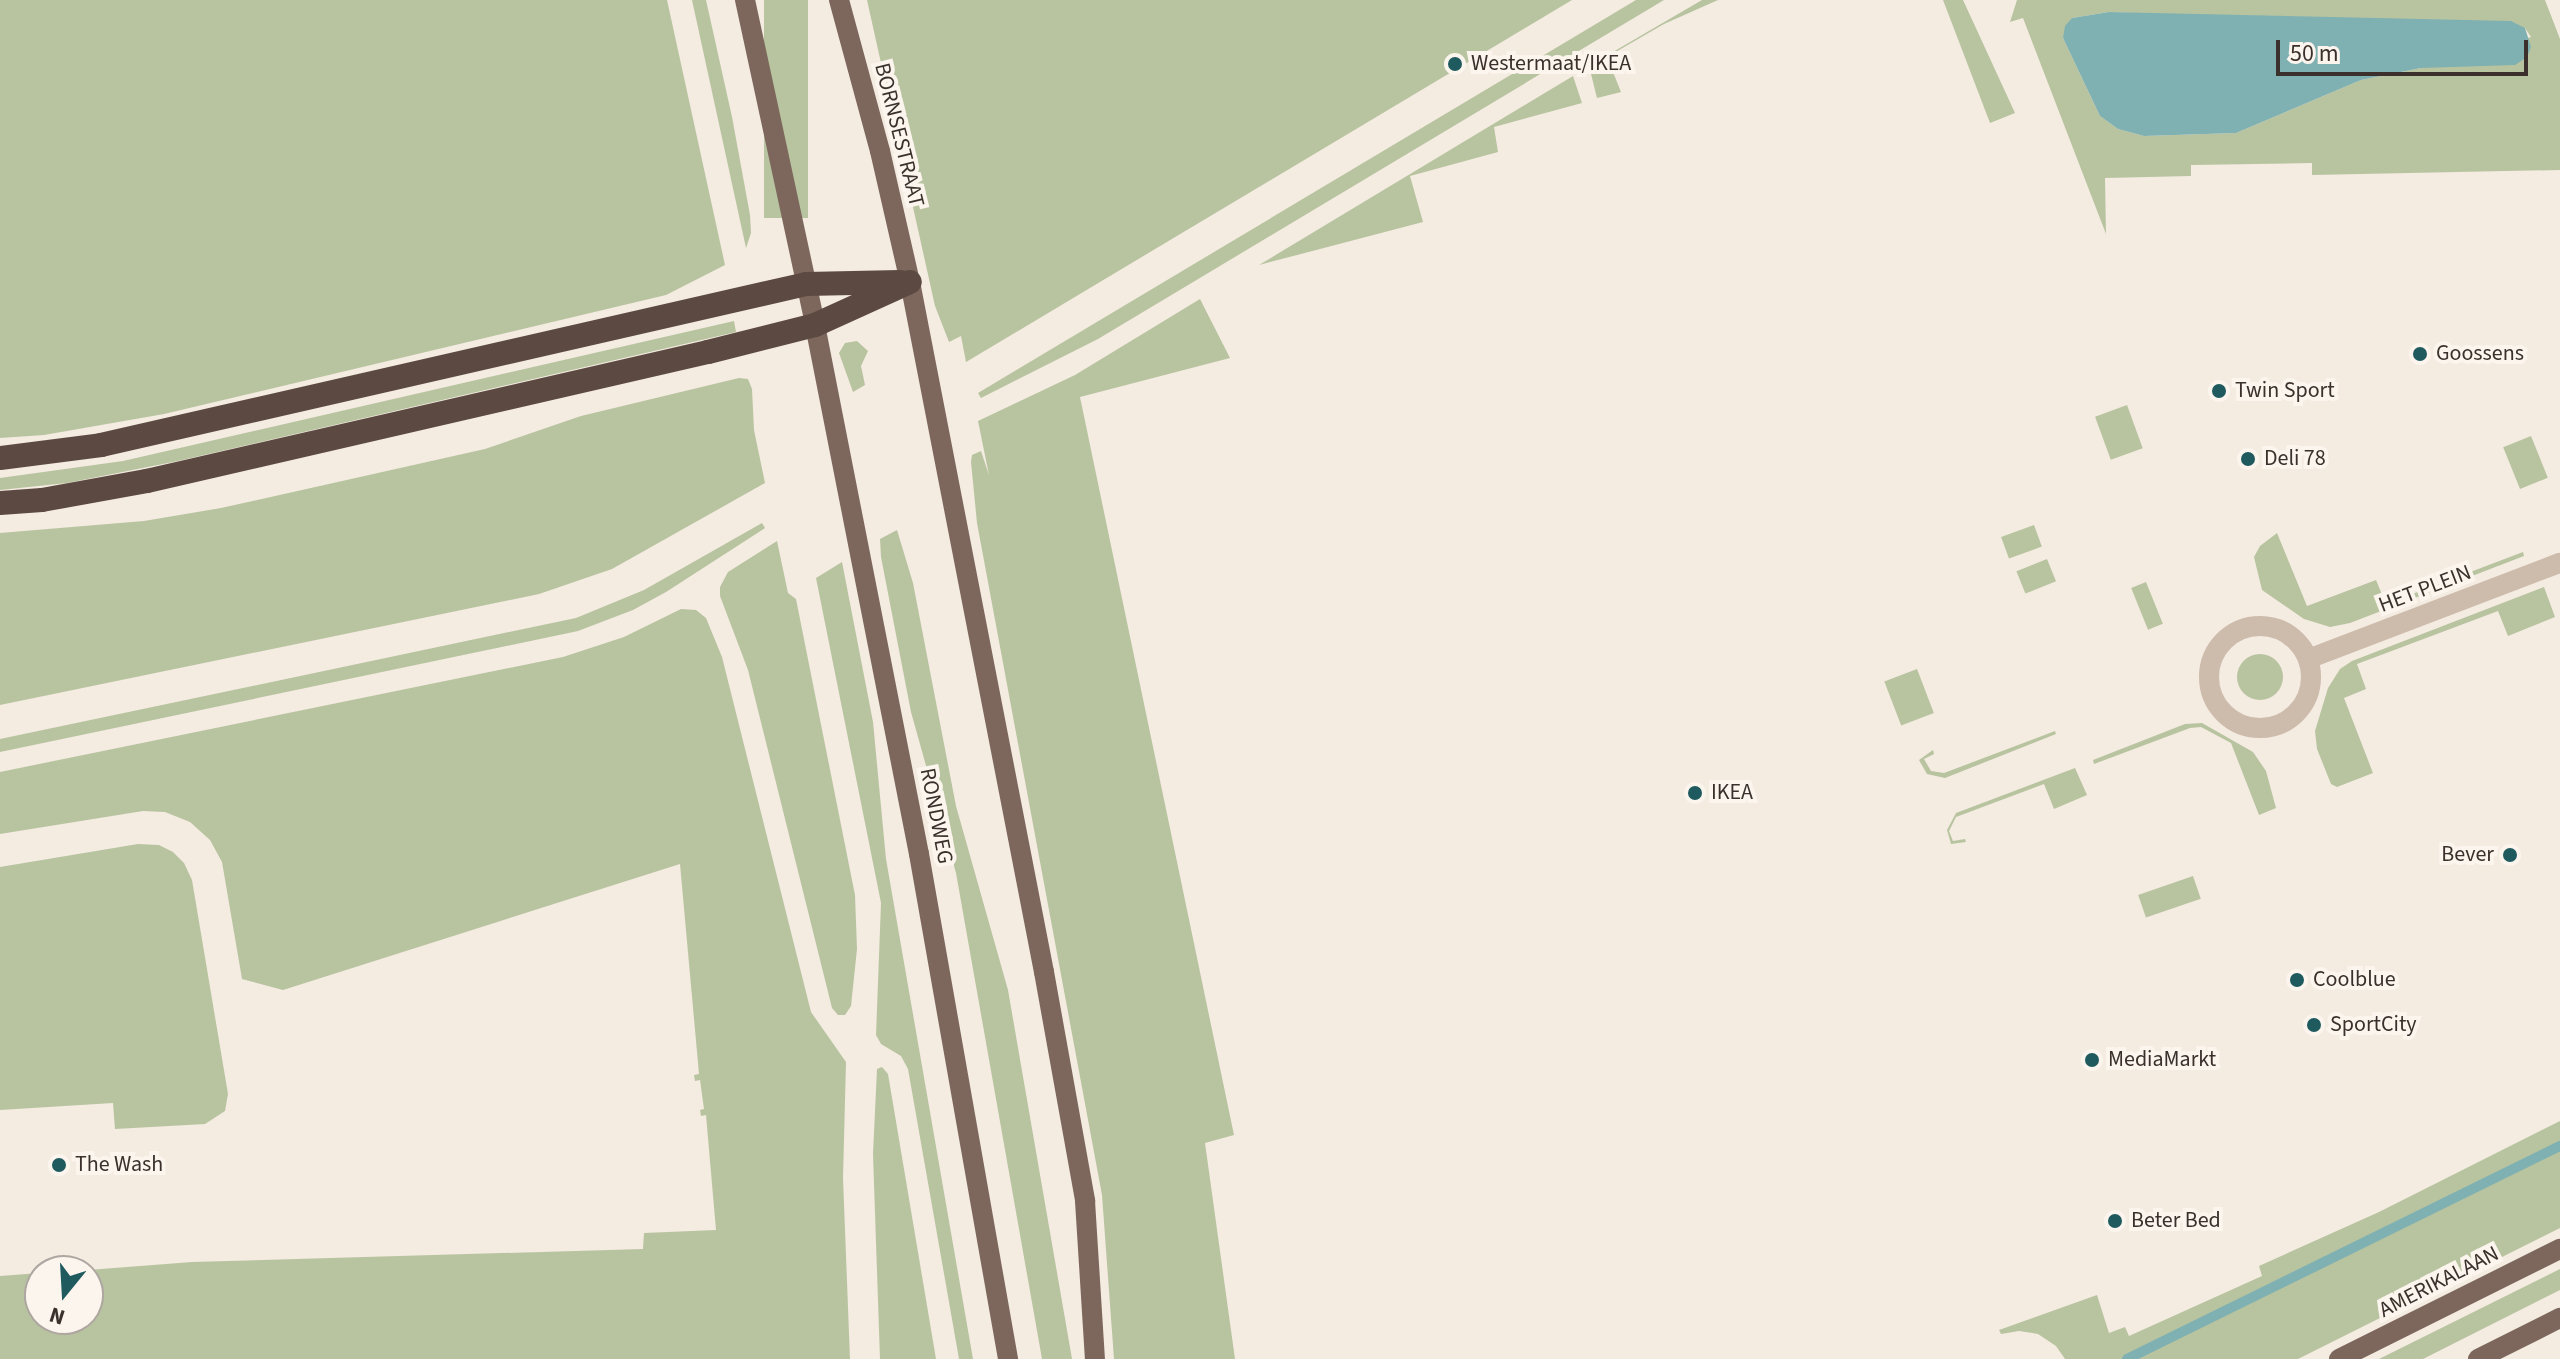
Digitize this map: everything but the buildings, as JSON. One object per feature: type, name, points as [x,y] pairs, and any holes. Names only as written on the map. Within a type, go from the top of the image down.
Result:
[{"type":"highway","points":[[0,458],[101,445],[806,284],[910,282]]},
{"type":"highway","points":[[0,503],[57,497],[240,461],[815,325],[910,282]]},
{"type":"main road","points":[[745,0],[806,284]]},
{"type":"main road","name":"BORNSESTRAAT","points":[[839,0],[880,151],[910,282]]},
{"type":"main road","points":[[910,282],[1085,1201],[1095,1359]]},
{"type":"main road","name":"RONDWEG","points":[[806,284],[930,912],[1008,1359]]},
{"type":"main road","name":"AMERIKALAAN","points":[[2339,1359],[2560,1249]]},
{"type":"main road","points":[[2478,1359],[2560,1318]]},
{"type":"street","name":"HET PLEIN","points":[[2308,659],[2560,563]]},
{"type":"street","points":[[2253,626],[2278,629],[2298,644],[2308,659],[2311,683],[2306,699],[2283,723],[2267,728],[2242,725],[2221,711],[2212,696],[2209,679],[2211,662],[2223,641],[2237,631],[2253,626]]},
{"type":"green space","points":[[0,0],[667,0],[725,265],[666,295],[164,414],[44,435],[0,438]]},
{"type":"green space","points":[[692,0],[706,0],[732,117],[750,215],[751,233],[746,248]]},
{"type":"green space","points":[[764,0],[808,0],[808,218],[764,218]]},
{"type":"green space","points":[[867,0],[1572,0],[966,362],[961,336],[949,342],[935,306]]},
{"type":"green space","points":[[1636,0],[1664,0],[1098,339],[981,398],[978,393]]},
{"type":"green space","points":[[1702,0],[1718,0],[1664,24],[1607,57],[1621,92],[1597,98],[1589,66]]},
{"type":"green space","points":[[1943,0],[1963,0],[2015,113],[1990,123]]},
{"type":"green space","points":[[2017,0],[2545,0],[2560,39],[2560,170],[2312,175],[2312,163],[2191,165],[2191,176],[2105,178],[2106,234],[2023,18],[2010,22]],"holes":[[[2109,12],[2525,28],[2531,37],[2421,68],[2361,80],[2236,133],[2144,136],[2118,129],[2100,116],[2063,38],[2072,18]]]},
{"type":"green space","points":[[1573,76],[1582,103],[1494,127],[1498,152],[1410,176],[1423,222],[1259,265]]},
{"type":"green space","points":[[1200,299],[1230,358],[1080,397],[1234,1135],[1205,1143],[1235,1359],[1114,1359],[1102,1195],[977,523],[971,462],[972,455],[981,451],[989,475],[978,421],[1075,375]]},
{"type":"green space","points":[[734,321],[736,332],[178,461],[67,483],[0,490],[0,478],[123,461]]},
{"type":"green space","points":[[857,341],[868,351],[861,366],[865,385],[853,392],[839,353],[845,343]]},
{"type":"green space","points":[[739,378],[748,379],[752,389],[754,430],[765,483],[612,569],[539,594],[0,705],[0,533],[144,521],[221,508],[485,449],[581,416]]},
{"type":"green space","points":[[2127,405],[2143,448],[2111,460],[2095,417]]},
{"type":"green space","points":[[2531,436],[2548,478],[2520,489],[2503,447]]},
{"type":"green space","points":[[762,523],[765,528],[666,592],[633,610],[578,631],[0,752],[0,739],[576,618],[644,590]]},
{"type":"green space","points":[[2034,525],[2042,547],[2009,559],[2001,537]]},
{"type":"green space","points":[[897,530],[913,583],[956,806],[1008,990],[1072,1359],[1042,1359],[956,873],[911,712],[881,557],[880,539]]},
{"type":"green space","points":[[2277,533],[2307,606],[2376,580],[2386,604],[2523,552],[2524,556],[2350,623],[2330,627],[2304,619],[2262,590],[2254,557],[2260,546]]},
{"type":"green space","points":[[777,541],[788,593],[796,599],[855,895],[857,949],[851,1006],[845,1015],[838,1015],[832,1008],[748,670],[720,596],[720,587],[728,572]]},
{"type":"green space","points":[[2047,559],[2056,581],[2025,594],[2016,571]]},
{"type":"green space","points":[[842,562],[873,722],[886,859],[973,1359],[959,1359],[908,1069],[901,1056],[881,1044],[876,1035],[881,903],[816,578]]},
{"type":"green space","points":[[2146,582],[2163,624],[2148,630],[2131,588]]},
{"type":"green space","points":[[2544,587],[2555,617],[2508,636],[2498,611],[2357,664],[2366,689],[2344,698],[2373,773],[2337,787],[2331,784],[2317,749],[2315,731],[2328,688],[2340,669],[2352,661]]},
{"type":"green space","points":[[681,609],[696,610],[706,618],[722,657],[811,1012],[846,1062],[843,1178],[850,1359],[0,1359],[0,1276],[24,1274],[24,1335],[104,1335],[104,1269],[192,1262],[643,1249],[644,1233],[716,1230],[706,1115],[701,1116],[700,1110],[704,1109],[700,1080],[695,1081],[694,1075],[699,1074],[680,864],[283,990],[242,979],[222,862],[210,840],[190,822],[165,812],[143,811],[0,834],[0,772],[563,657],[624,637]]},
{"type":"green space","points":[[2260,654],[2276,661],[2283,677],[2276,693],[2260,700],[2244,693],[2237,677],[2244,661]]},
{"type":"green space","points":[[1917,669],[1934,713],[1901,725],[1884,682]]},
{"type":"green space","points":[[2202,723],[2253,752],[2266,771],[2276,808],[2259,815],[2231,743],[2201,727],[2190,728],[2094,764],[2093,760],[2185,724]]},
{"type":"green space","points":[[2055,731],[2056,734],[1945,778],[1927,774],[1919,760],[1933,750],[1934,754],[1924,759],[1931,771],[1944,773]]},
{"type":"green space","points":[[2075,768],[2087,795],[2054,809],[2044,784],[1956,817],[1949,831],[1953,841],[1965,839],[1966,842],[1951,844],[1947,830],[1956,813]]},
{"type":"green space","points":[[138,844],[159,845],[173,852],[184,863],[192,880],[228,1094],[225,1111],[205,1124],[115,1129],[113,1103],[0,1110],[0,867]]},
{"type":"green space","points":[[2193,876],[2201,899],[2146,918],[2138,895]]},
{"type":"green space","points":[[882,1067],[888,1074],[936,1359],[880,1359],[873,1154],[877,1069]]},
{"type":"green space","points":[[2560,1121],[2560,1228],[2298,1359],[2065,1359],[2056,1346],[2038,1334],[2019,1331],[2001,1334],[1999,1330],[2097,1295],[2109,1333],[2125,1327],[2129,1336],[2262,1276],[2259,1266],[2379,1212]]},
{"type":"green space","points":[[2560,1269],[2560,1290],[2423,1359],[2379,1359]]},
{"type":"water","points":[[2109,12],[2511,21],[2525,28],[2531,47],[2527,57],[2515,65],[2421,68],[2361,80],[2236,133],[2144,136],[2118,129],[2100,116],[2063,38],[2065,26],[2072,18]]},
{"type":"waterway","points":[[2127,1359],[2560,1146]]},
{"type":"place","name":"Westermaat/IKEA","points":[[1455,64]]},
{"type":"place","name":"Goossens","points":[[2420,354]]},
{"type":"place","name":"Twin Sport","points":[[2219,391]]},
{"type":"place","name":"Deli 78","points":[[2248,459]]},
{"type":"place","name":"IKEA","points":[[1695,793]]},
{"type":"place","name":"Bever","points":[[2510,855]]},
{"type":"place","name":"Coolblue","points":[[2297,980]]},
{"type":"place","name":"SportCity","points":[[2314,1025]]},
{"type":"place","name":"MediaMarkt","points":[[2092,1060]]},
{"type":"place","name":"The Wash","points":[[59,1165]]},
{"type":"place","name":"Beter Bed","points":[[2115,1221]]}]
